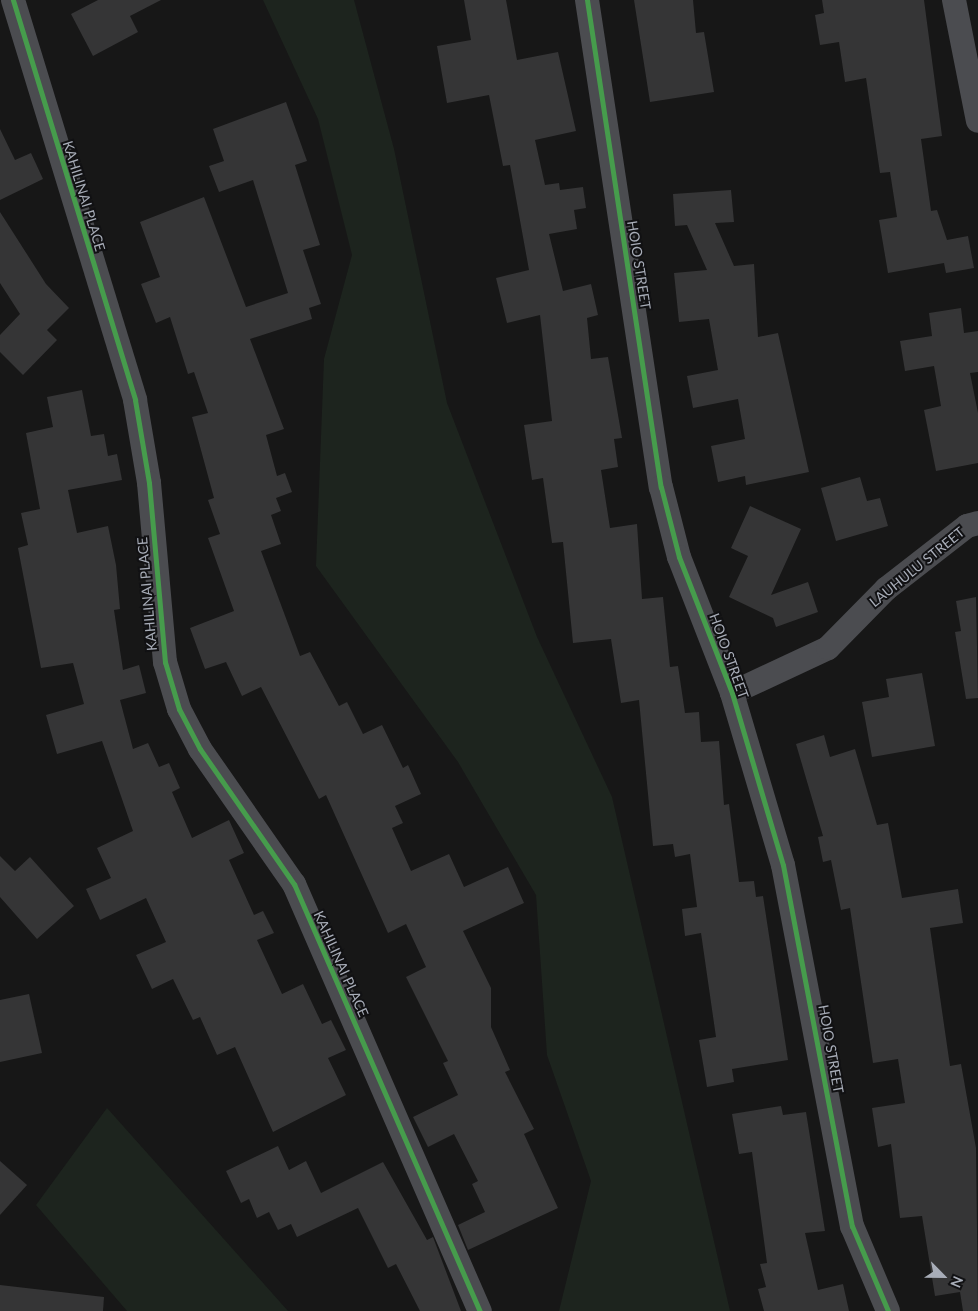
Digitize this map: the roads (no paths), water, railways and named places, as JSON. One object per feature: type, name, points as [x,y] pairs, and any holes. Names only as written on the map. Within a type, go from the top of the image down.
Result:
[{"type":"street","name":"KAHILINAI PLACE","points":[[13,0],[135,400],[149,483],[165,662],[179,710],[200,749],[294,884],[480,1311]]},
{"type":"street","name":"HOIO STREET","points":[[587,0],[661,487],[679,557],[732,693],[783,865],[852,1226],[888,1311]]},
{"type":"street","points":[[954,0],[978,121]]},
{"type":"street","name":"LAUHULU STREET","points":[[732,693],[828,648],[886,589],[967,526],[978,523]]}]
